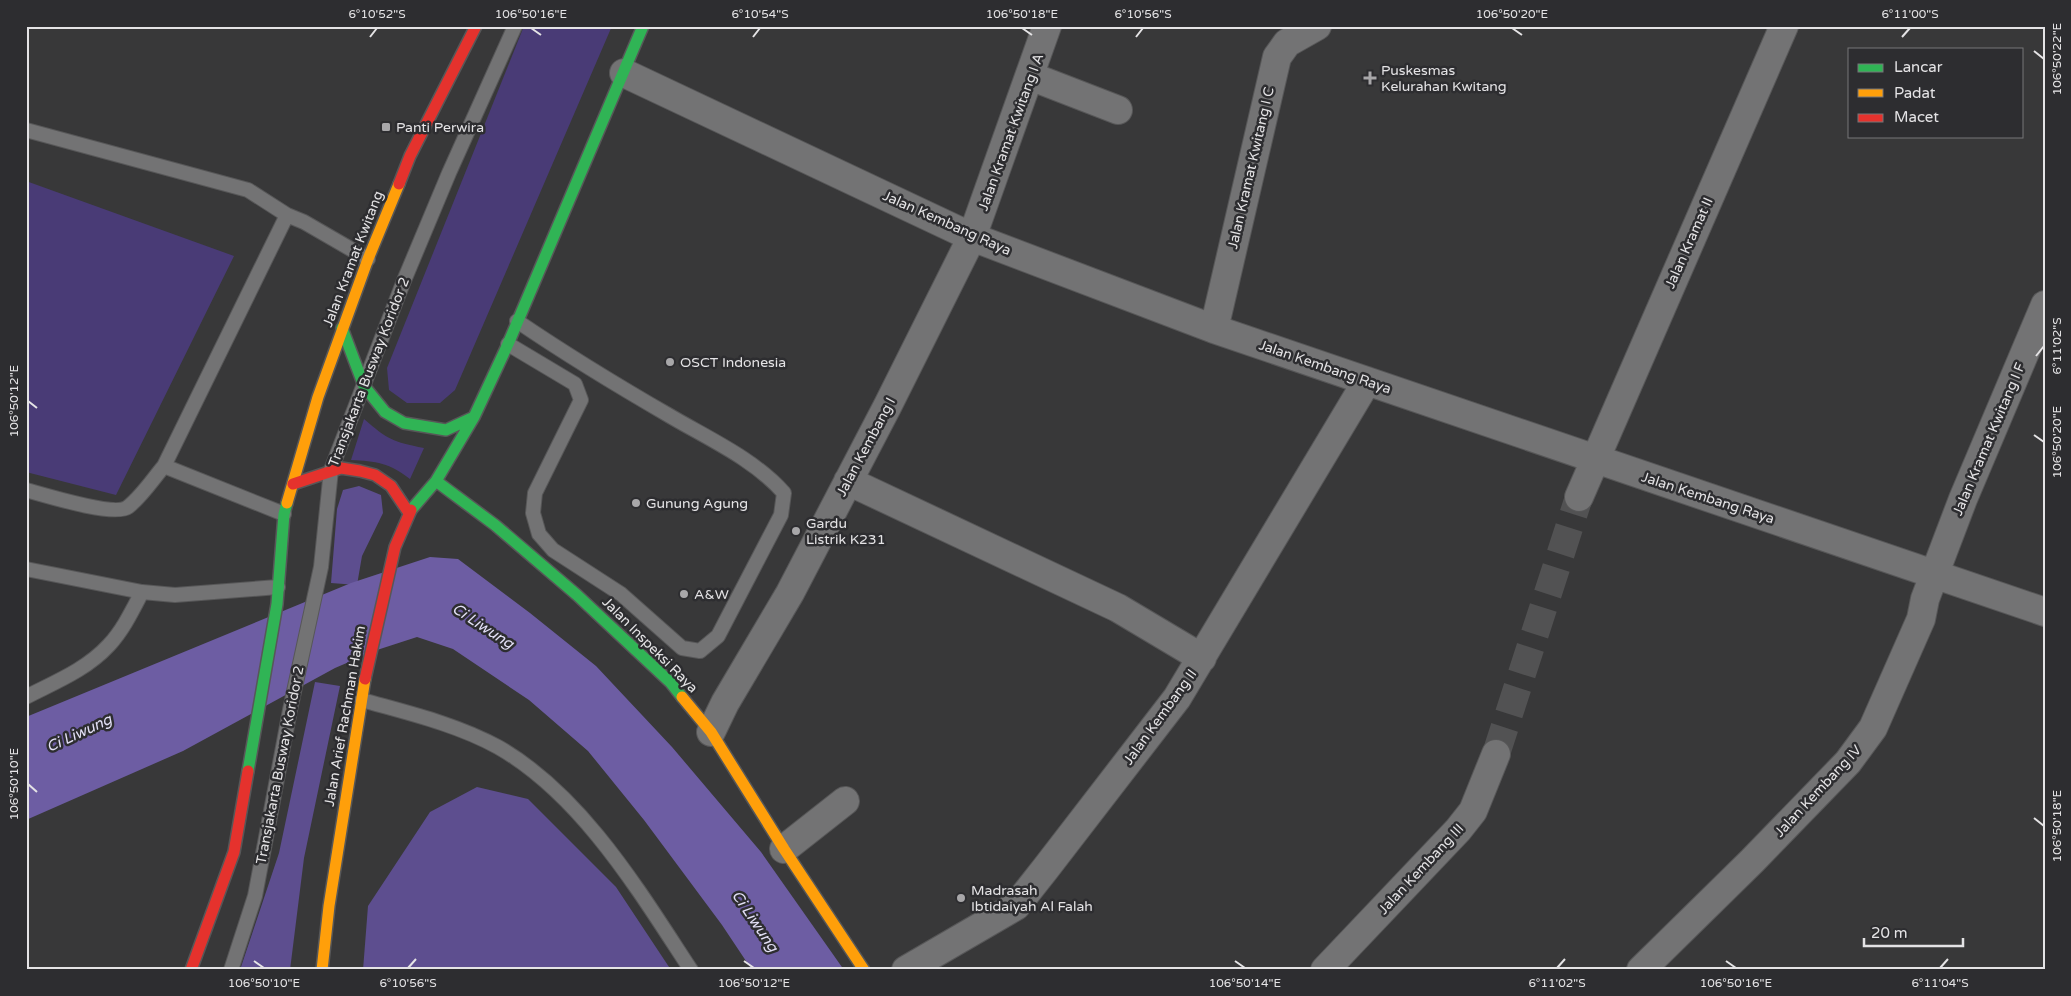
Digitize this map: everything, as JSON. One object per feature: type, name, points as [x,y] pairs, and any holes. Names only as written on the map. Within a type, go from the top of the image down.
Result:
[{"type":"main road","name":"Jalan Kramat Kwitang","points":[[284,514],[318,397],[368,258],[410,156],[476,26]]},
{"type":"main road","points":[[436,481],[474,417],[508,344],[643,26]]},
{"type":"main road","points":[[342,328],[364,386],[385,412],[404,423],[446,430],[474,417]]},
{"type":"main road","points":[[293,484],[341,468],[375,474],[391,486],[409,513]]},
{"type":"main road","name":"Jalan Arief Rachman Hakim","points":[[322,970],[329,906],[369,658],[395,547],[409,513],[436,481]]},
{"type":"main road","name":"Jalan Inspeksi Raya","points":[[436,481],[494,525],[577,595],[672,684],[711,732],[864,970]]},
{"type":"main road","points":[[191,970],[234,852],[277,604],[284,514]]},
{"type":"street","name":"Jalan Kramat Kwitang I A","points":[[972,237],[1047,26]]},
{"type":"street","name":"Jalan Kramat Kwitang I C","points":[[1214,329],[1278,57],[1287,44],[1317,26]]},
{"type":"street","name":"Jalan Kramat II","points":[[1594,459],[1784,26]]},
{"type":"street","name":"Jalan Kembang Raya","points":[[624,73],[972,237],[1214,329],[2045,612]]},
{"type":"street","points":[[1030,76],[1118,110]]},
{"type":"street","name":"Jalan Kembang I","points":[[711,732],[725,703],[790,593],[972,237]]},
{"type":"street","name":"Jalan Kramat Kwitang I F","points":[[1935,573],[1963,499],[2045,305]]},
{"type":"street","name":"Jalan Kembang II","points":[[906,970],[1016,906],[1177,698],[1367,381]]},
{"type":"street","points":[[1579,497],[1594,459]]},
{"type":"street","points":[[848,481],[1118,608],[1202,658]]},
{"type":"street","name":"Jalan Kembang IV","points":[[1641,970],[1759,854],[1848,762],[1868,735],[1873,728],[1921,619],[1925,599],[1935,573]]},
{"type":"street","name":"Jalan Kembang III","points":[[1325,970],[1458,830],[1473,810],[1496,754]]},
{"type":"street","points":[[784,848],[845,801]]},
{"type":"lane","name":"Transjakarta Busway Koridor 2","points":[[231,970],[255,896],[290,710],[321,567],[331,470],[403,283],[445,182],[515,26]]},
{"type":"lane","points":[[26,130],[248,190],[287,215],[304,222],[368,258]]},
{"type":"lane","points":[[26,490],[107,510],[126,509],[164,466],[287,215]]},
{"type":"lane","points":[[508,344],[575,384],[581,400],[535,494],[533,514],[539,534],[553,550],[621,594],[682,648],[700,651],[718,636],[781,515],[784,493],[770,477],[740,457],[582,365],[517,321]]},
{"type":"lane","points":[[164,466],[284,514]]},
{"type":"lane","points":[[26,569],[142,592],[175,595],[278,587]]},
{"type":"lane","points":[[26,697],[74,673],[109,646],[123,627],[142,592]]},
{"type":"lane","points":[[362,700],[440,722],[498,747],[552,785],[582,817],[606,847],[691,970]]},
{"type":"shaded area","points":[[524,26],[612,26],[455,390],[440,403],[407,403],[389,390],[387,368]]},
{"type":"shaded area","points":[[26,181],[234,256],[116,495],[26,472]]},
{"type":"shaded area","points":[[364,419],[391,439],[424,448],[410,479],[389,466],[368,461],[351,460]]},
{"type":"shaded area","points":[[359,486],[381,495],[383,513],[362,556],[357,585],[331,583],[337,509],[343,490]]},
{"type":"shaded area","points":[[315,682],[340,686],[304,858],[290,970],[240,970],[279,853]]},
{"type":"shaded area","points":[[477,787],[528,799],[616,887],[671,970],[363,970],[368,906],[430,812]]},
{"type":"water","name":"Ci Liwung","points":[[430,557],[458,559],[596,666],[672,747],[761,852],[844,970],[752,970],[722,925],[644,820],[588,751],[529,700],[453,649],[417,637],[377,650],[335,668],[183,751],[26,820],[26,717],[351,583]]},
{"type":"tunnel","points":[[1496,754],[1579,497]]},
{"type":"traffic: fast","points":[[411,510],[436,481],[474,417],[508,344],[643,26]]},
{"type":"traffic: fast","points":[[342,328],[364,386],[385,412],[404,423],[446,430],[474,417]]},
{"type":"traffic: fast","points":[[436,481],[495,525],[577,595],[671,683],[682,697]]},
{"type":"traffic: fast","points":[[248,771],[277,604],[284,514],[287,503]]},
{"type":"traffic: slow","points":[[287,503],[318,397],[368,259],[399,184]]},
{"type":"traffic: slow","points":[[322,970],[329,906],[365,679]]},
{"type":"traffic: slow","points":[[682,697],[711,732],[784,849],[864,970]]},
{"type":"traffic: jam","points":[[399,184],[410,156],[476,26]]},
{"type":"traffic: jam","points":[[293,484],[341,468],[360,471],[375,475],[391,486],[409,513]]},
{"type":"traffic: jam","points":[[365,679],[395,547],[411,510]]},
{"type":"traffic: jam","points":[[191,970],[234,852],[248,771]]},
{"type":"place","name":"Puskesmas Kelurahan Kwitang","points":[[1370,78]]},
{"type":"place","name":"Panti Perwira","points":[[386,127]]},
{"type":"place","name":"OSCT Indonesia","points":[[670,362]]},
{"type":"place","name":"Gunung Agung","points":[[636,503]]},
{"type":"place","name":"Gardu Listrik K231","points":[[796,531]]},
{"type":"place","name":"A&W","points":[[684,594]]},
{"type":"place","name":"Madrasah Ibtidaiyah Al Falah","points":[[961,898]]}]
